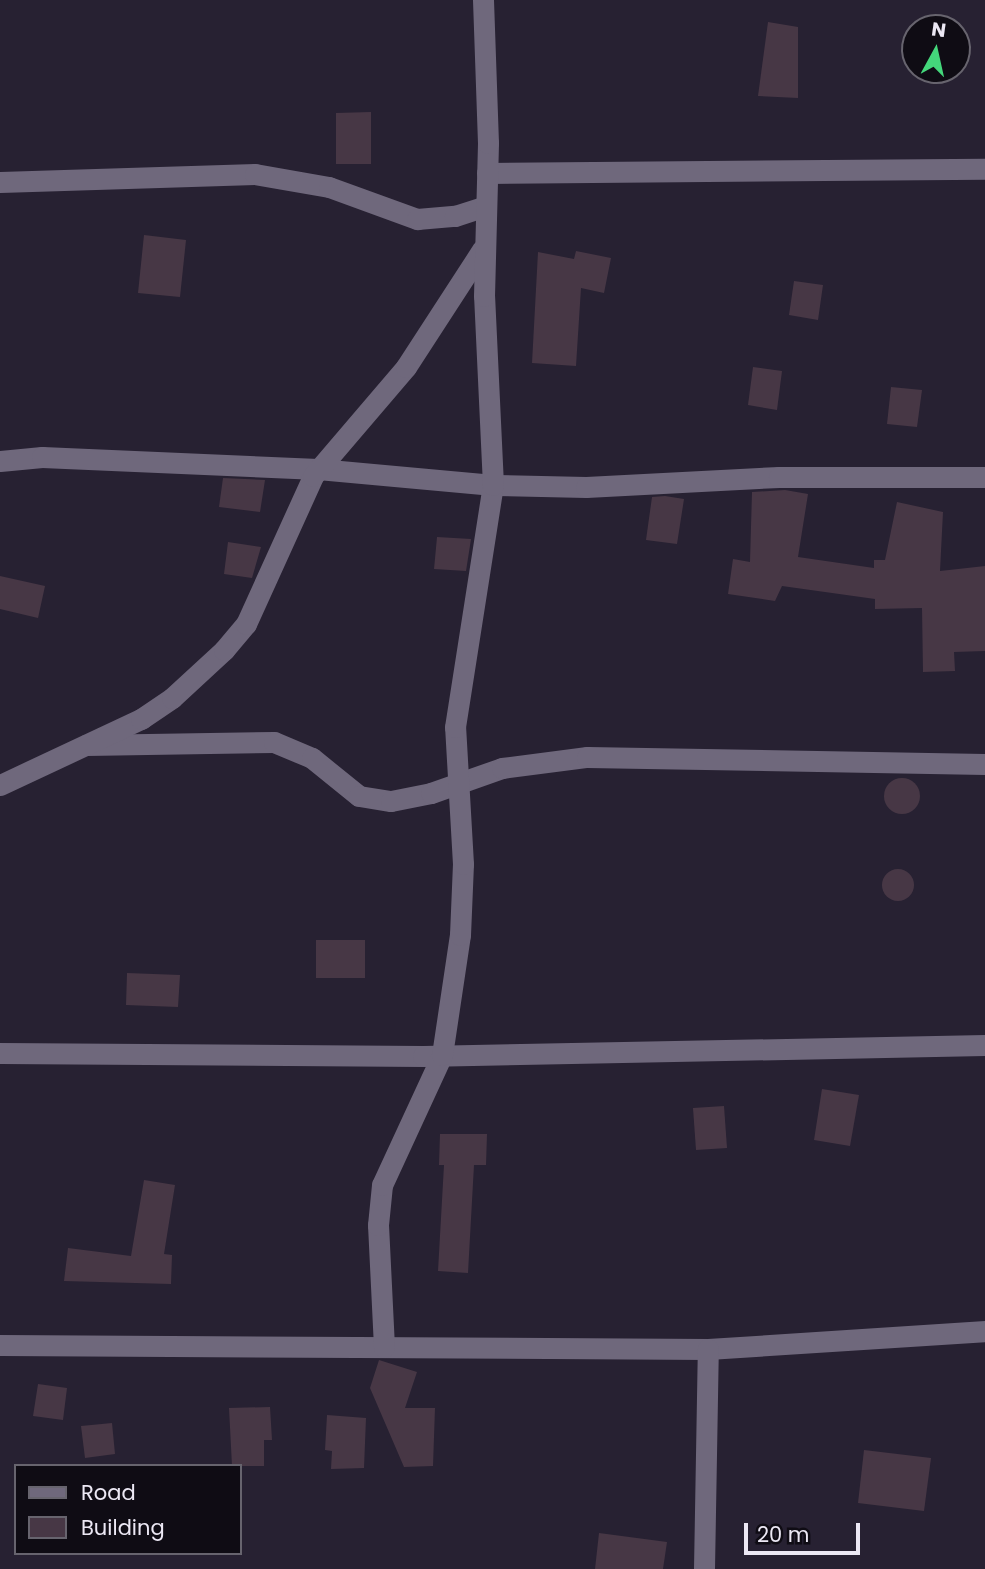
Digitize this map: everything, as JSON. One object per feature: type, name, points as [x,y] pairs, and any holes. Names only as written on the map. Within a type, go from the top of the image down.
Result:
[{"type":"street","points":[[384,1347],[378,1225],[382,1185],[442,1055],[460,935],[463,864],[457,780],[458,703],[489,530],[493,485],[484,245],[487,173],[483,0]]},
{"type":"street","points":[[487,173],[985,169]]},
{"type":"street","points":[[0,182],[255,174],[329,187],[417,219],[455,216],[485,206]]},
{"type":"street","points":[[2,783],[141,719],[172,698],[224,650],[246,624],[318,469],[406,367],[439,322],[484,245]]},
{"type":"street","points":[[0,461],[42,457],[318,469],[493,485],[655,486],[800,476],[985,477]]},
{"type":"street","points":[[86,745],[274,742],[312,758],[342,786],[375,800],[431,793],[457,780],[544,760],[587,757],[985,764]]},
{"type":"street","points":[[0,1053],[442,1055],[985,1045]]},
{"type":"street","points":[[0,1345],[708,1349],[985,1331]]},
{"type":"street","points":[[704,1569],[708,1349]]},
{"type":"building","points":[[768,22],[798,27],[798,98],[758,96]]},
{"type":"building","points":[[371,112],[371,164],[336,164],[336,113]]},
{"type":"building","points":[[144,235],[186,240],[180,297],[138,293]]},
{"type":"building","points":[[576,251],[611,258],[604,293],[581,288],[576,366],[532,363],[538,252],[574,259]]},
{"type":"building","points":[[794,281],[823,285],[818,320],[789,315]]},
{"type":"building","points":[[753,367],[782,371],[777,410],[748,405]]},
{"type":"building","points":[[891,387],[922,390],[917,427],[887,424]]},
{"type":"building","points":[[223,478],[265,480],[260,512],[219,507]]},
{"type":"building","points":[[785,490],[808,494],[798,557],[874,568],[874,560],[885,560],[897,502],[943,512],[940,571],[985,566],[985,651],[954,652],[955,671],[923,672],[922,608],[875,609],[875,599],[782,586],[775,601],[728,594],[733,559],[750,562],[752,492]]},
{"type":"building","points":[[652,497],[684,499],[677,544],[646,540]]},
{"type":"building","points":[[437,537],[471,539],[466,571],[434,569]]},
{"type":"building","points":[[228,542],[261,547],[252,578],[224,574]]},
{"type":"building","points":[[0,576],[45,586],[38,618],[0,609]]},
{"type":"building","points":[[902,778],[915,783],[920,796],[915,809],[902,814],[889,809],[884,796],[889,783]]},
{"type":"building","points":[[898,869],[909,874],[914,885],[909,896],[898,901],[887,896],[882,885],[887,874]]},
{"type":"building","points":[[316,940],[365,940],[365,978],[316,978]]},
{"type":"building","points":[[127,973],[180,975],[178,1007],[126,1005]]},
{"type":"building","points":[[822,1089],[859,1095],[850,1146],[814,1140]]},
{"type":"building","points":[[724,1106],[727,1148],[696,1150],[693,1108]]},
{"type":"building","points":[[440,1134],[487,1134],[486,1165],[474,1165],[468,1273],[438,1271],[444,1165],[439,1165]]},
{"type":"building","points":[[144,1180],[175,1185],[164,1254],[172,1255],[171,1284],[64,1281],[68,1248],[131,1256]]},
{"type":"building","points":[[379,1360],[417,1372],[405,1408],[435,1408],[433,1466],[404,1467],[370,1388]]},
{"type":"building","points":[[38,1384],[67,1388],[63,1420],[33,1416]]},
{"type":"building","points":[[270,1407],[272,1440],[264,1440],[264,1466],[232,1464],[229,1408]]},
{"type":"building","points":[[327,1415],[366,1418],[364,1468],[331,1469],[332,1451],[325,1450]]},
{"type":"building","points":[[112,1423],[115,1454],[85,1458],[81,1426]]},
{"type":"building","points":[[864,1450],[931,1458],[924,1511],[858,1503]]},
{"type":"building","points":[[599,1533],[667,1542],[663,1569],[595,1569]]}]
